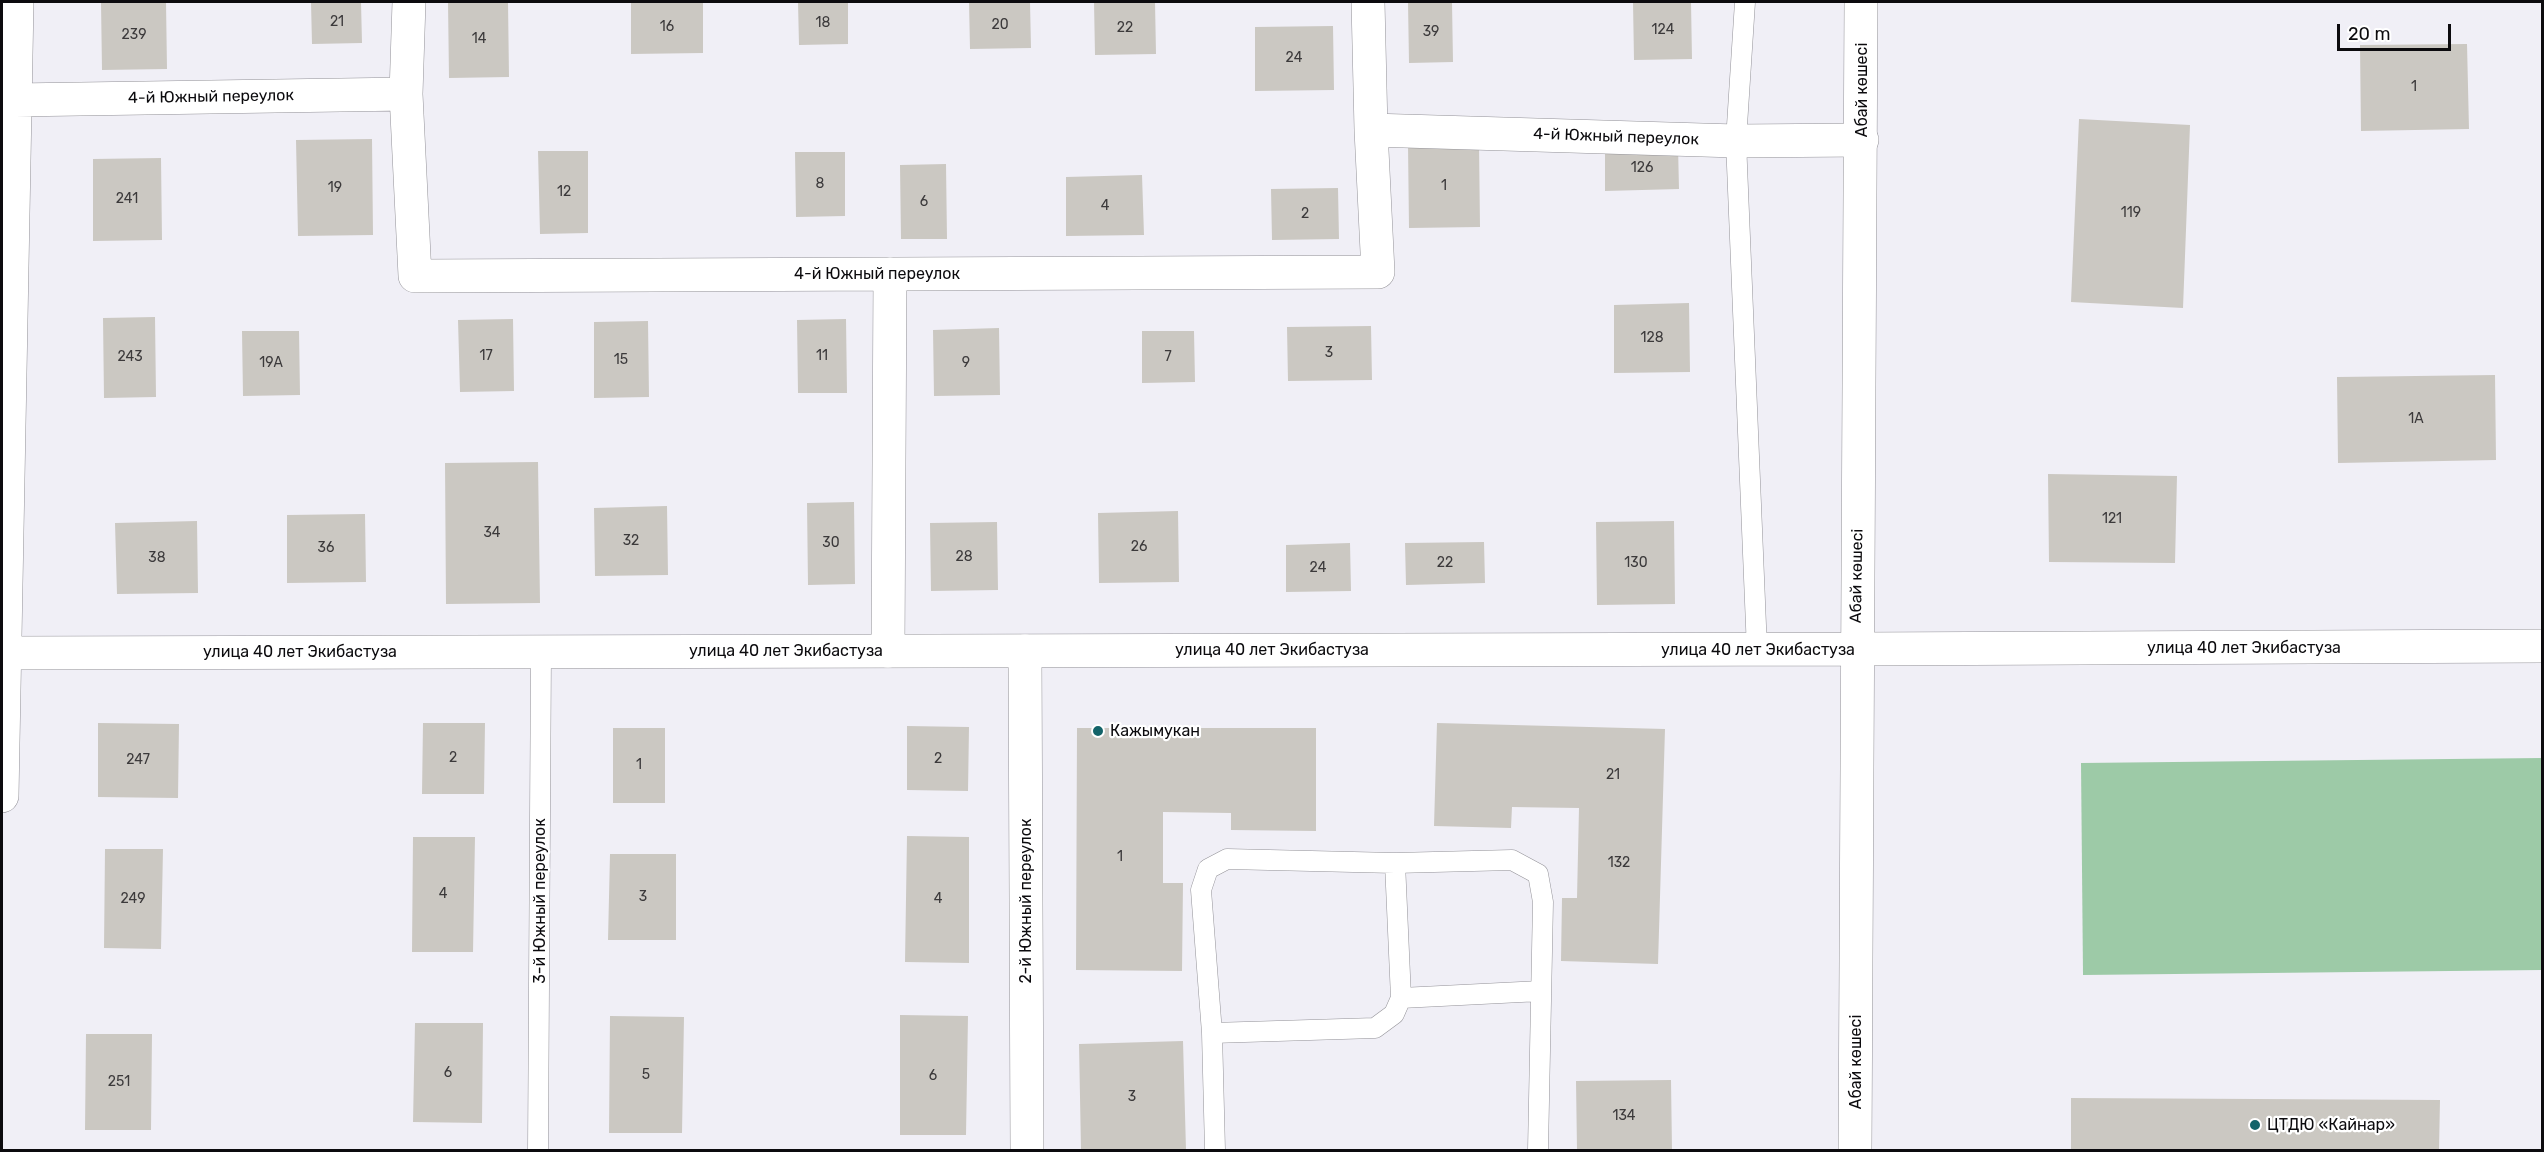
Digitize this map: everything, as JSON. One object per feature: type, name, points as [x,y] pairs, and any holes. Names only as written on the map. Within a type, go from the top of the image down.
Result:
[{"type":"street","points":[[2,796],[6,335],[17,2]]},
{"type":"street","name":"4-й Южный переулок","points":[[409,2],[406,94],[415,276],[1378,272],[1368,2]]},
{"type":"street","name":"Абай көшесі","points":[[1856,1150],[1856,650],[1862,140],[1861,2]]},
{"type":"street","name":"4-й Южный переулок","points":[[15,100],[406,94]]},
{"type":"street","name":"4-й Южный переулок","points":[[1371,130],[1736,141],[1862,140]]},
{"type":"street","points":[[888,651],[890,274]]},
{"type":"street","name":"улица 40 лет Экибастуза","points":[[2,653],[1856,650],[2542,646]]},
{"type":"street","name":"2-й Южный переулок","points":[[1025,651],[1027,1150]]},
{"type":"lane","points":[[1744,2],[1736,141],[1757,650]]},
{"type":"lane","name":"3-й Южный переулок","points":[[538,1150],[541,652]]},
{"type":"lane","points":[[1215,1150],[1212,1033],[1201,890],[1208,869],[1227,859],[1395,863],[1512,860],[1538,874],[1543,902],[1538,1150]]},
{"type":"lane","points":[[1212,1033],[1375,1028],[1394,1014],[1401,998],[1395,863]]},
{"type":"lane","points":[[1401,998],[1541,991]]},
{"type":"green space","points":[[2542,758],[2542,970],[2083,975],[2081,763]]},
{"type":"building","points":[[101,2],[166,2],[167,69],[102,70]]},
{"type":"building","points":[[311,2],[361,2],[362,43],[312,44]]},
{"type":"building","points":[[448,2],[508,2],[509,77],[449,78]]},
{"type":"building","points":[[631,2],[703,2],[703,53],[631,54]]},
{"type":"building","points":[[798,2],[848,2],[848,44],[799,45]]},
{"type":"building","points":[[969,2],[1030,2],[1031,48],[970,49]]},
{"type":"building","points":[[1094,2],[1155,2],[1156,54],[1095,55]]},
{"type":"building","points":[[1408,2],[1452,2],[1453,62],[1409,63]]},
{"type":"building","points":[[1633,2],[1691,2],[1692,59],[1634,60]]},
{"type":"building","points":[[1333,26],[1334,90],[1255,91],[1255,27]]},
{"type":"building","points":[[2467,44],[2469,129],[2361,131],[2360,45]]},
{"type":"building","points":[[2079,119],[2190,125],[2183,308],[2071,302]]},
{"type":"building","points":[[372,139],[373,235],[298,236],[296,140]]},
{"type":"building","points":[[1479,144],[1480,227],[1409,228],[1408,145]]},
{"type":"building","points":[[1678,146],[1679,189],[1605,191],[1605,147]]},
{"type":"building","points":[[538,151],[588,151],[588,233],[540,234]]},
{"type":"building","points":[[795,152],[845,152],[845,216],[796,217]]},
{"type":"building","points":[[161,158],[162,240],[93,241],[93,159]]},
{"type":"building","points":[[946,164],[947,239],[901,239],[900,165]]},
{"type":"building","points":[[1142,175],[1144,235],[1066,236],[1066,177]]},
{"type":"building","points":[[1338,188],[1339,239],[1272,240],[1271,189]]},
{"type":"building","points":[[1689,303],[1690,372],[1614,373],[1614,305]]},
{"type":"building","points":[[155,317],[156,397],[104,398],[103,318]]},
{"type":"building","points":[[513,319],[514,391],[460,392],[458,320]]},
{"type":"building","points":[[846,319],[847,393],[798,393],[797,320]]},
{"type":"building","points":[[648,321],[649,397],[594,398],[594,322]]},
{"type":"building","points":[[1371,326],[1372,380],[1288,381],[1287,327]]},
{"type":"building","points":[[999,328],[1000,395],[934,396],[933,330]]},
{"type":"building","points":[[242,331],[299,331],[300,395],[243,396]]},
{"type":"building","points":[[1142,331],[1194,331],[1195,382],[1142,383]]},
{"type":"building","points":[[2495,375],[2496,460],[2338,463],[2337,377]]},
{"type":"building","points":[[538,462],[540,603],[446,604],[445,463]]},
{"type":"building","points":[[2048,474],[2177,476],[2175,563],[2049,562]]},
{"type":"building","points":[[854,502],[855,584],[808,585],[807,503]]},
{"type":"building","points":[[667,506],[668,575],[595,576],[594,508]]},
{"type":"building","points":[[1178,511],[1179,582],[1099,583],[1098,513]]},
{"type":"building","points":[[365,514],[366,582],[287,583],[287,515]]},
{"type":"building","points":[[197,521],[198,593],[117,594],[115,523]]},
{"type":"building","points":[[1674,521],[1675,604],[1597,605],[1596,522]]},
{"type":"building","points":[[997,522],[998,590],[931,591],[930,523]]},
{"type":"building","points":[[1484,542],[1485,583],[1406,585],[1405,543]]},
{"type":"building","points":[[1350,543],[1351,591],[1286,592],[1286,545]]},
{"type":"building","points":[[98,723],[179,724],[178,798],[98,797]]},
{"type":"building","points":[[423,723],[485,723],[484,794],[422,794]]},
{"type":"building","points":[[1437,723],[1665,729],[1658,964],[1561,961],[1562,898],[1577,898],[1579,808],[1512,807],[1511,828],[1434,826]]},
{"type":"building","points":[[907,726],[969,727],[968,791],[907,790]]},
{"type":"building","points":[[613,728],[665,728],[665,803],[613,803]]},
{"type":"building","points":[[1077,728],[1316,728],[1316,831],[1231,830],[1231,813],[1163,812],[1163,883],[1183,883],[1182,971],[1076,970]]},
{"type":"building","points":[[907,836],[969,837],[969,963],[905,962]]},
{"type":"building","points":[[413,837],[475,837],[473,952],[412,952]]},
{"type":"building","points":[[105,849],[163,849],[161,949],[104,948]]},
{"type":"building","points":[[610,854],[676,854],[676,940],[608,940]]},
{"type":"building","points":[[900,1015],[968,1016],[966,1135],[900,1135]]},
{"type":"building","points":[[610,1016],[684,1017],[682,1133],[609,1133]]},
{"type":"building","points":[[415,1023],[483,1023],[482,1123],[413,1122]]},
{"type":"building","points":[[86,1034],[152,1034],[151,1130],[85,1130]]},
{"type":"building","points":[[1183,1041],[1186,1150],[1081,1150],[1079,1044]]},
{"type":"building","points":[[1671,1080],[1672,1150],[1577,1150],[1576,1081]]},
{"type":"building","name":"ЦТДЮ «Кайнар»","points":[[2071,1098],[2440,1100],[2439,1150],[2071,1150]]},
{"type":"place","name":"Кажымукан","points":[[1098,731]]},
{"type":"place","name":"ЦТДЮ «Кайнар»","points":[[2255,1125]]}]
